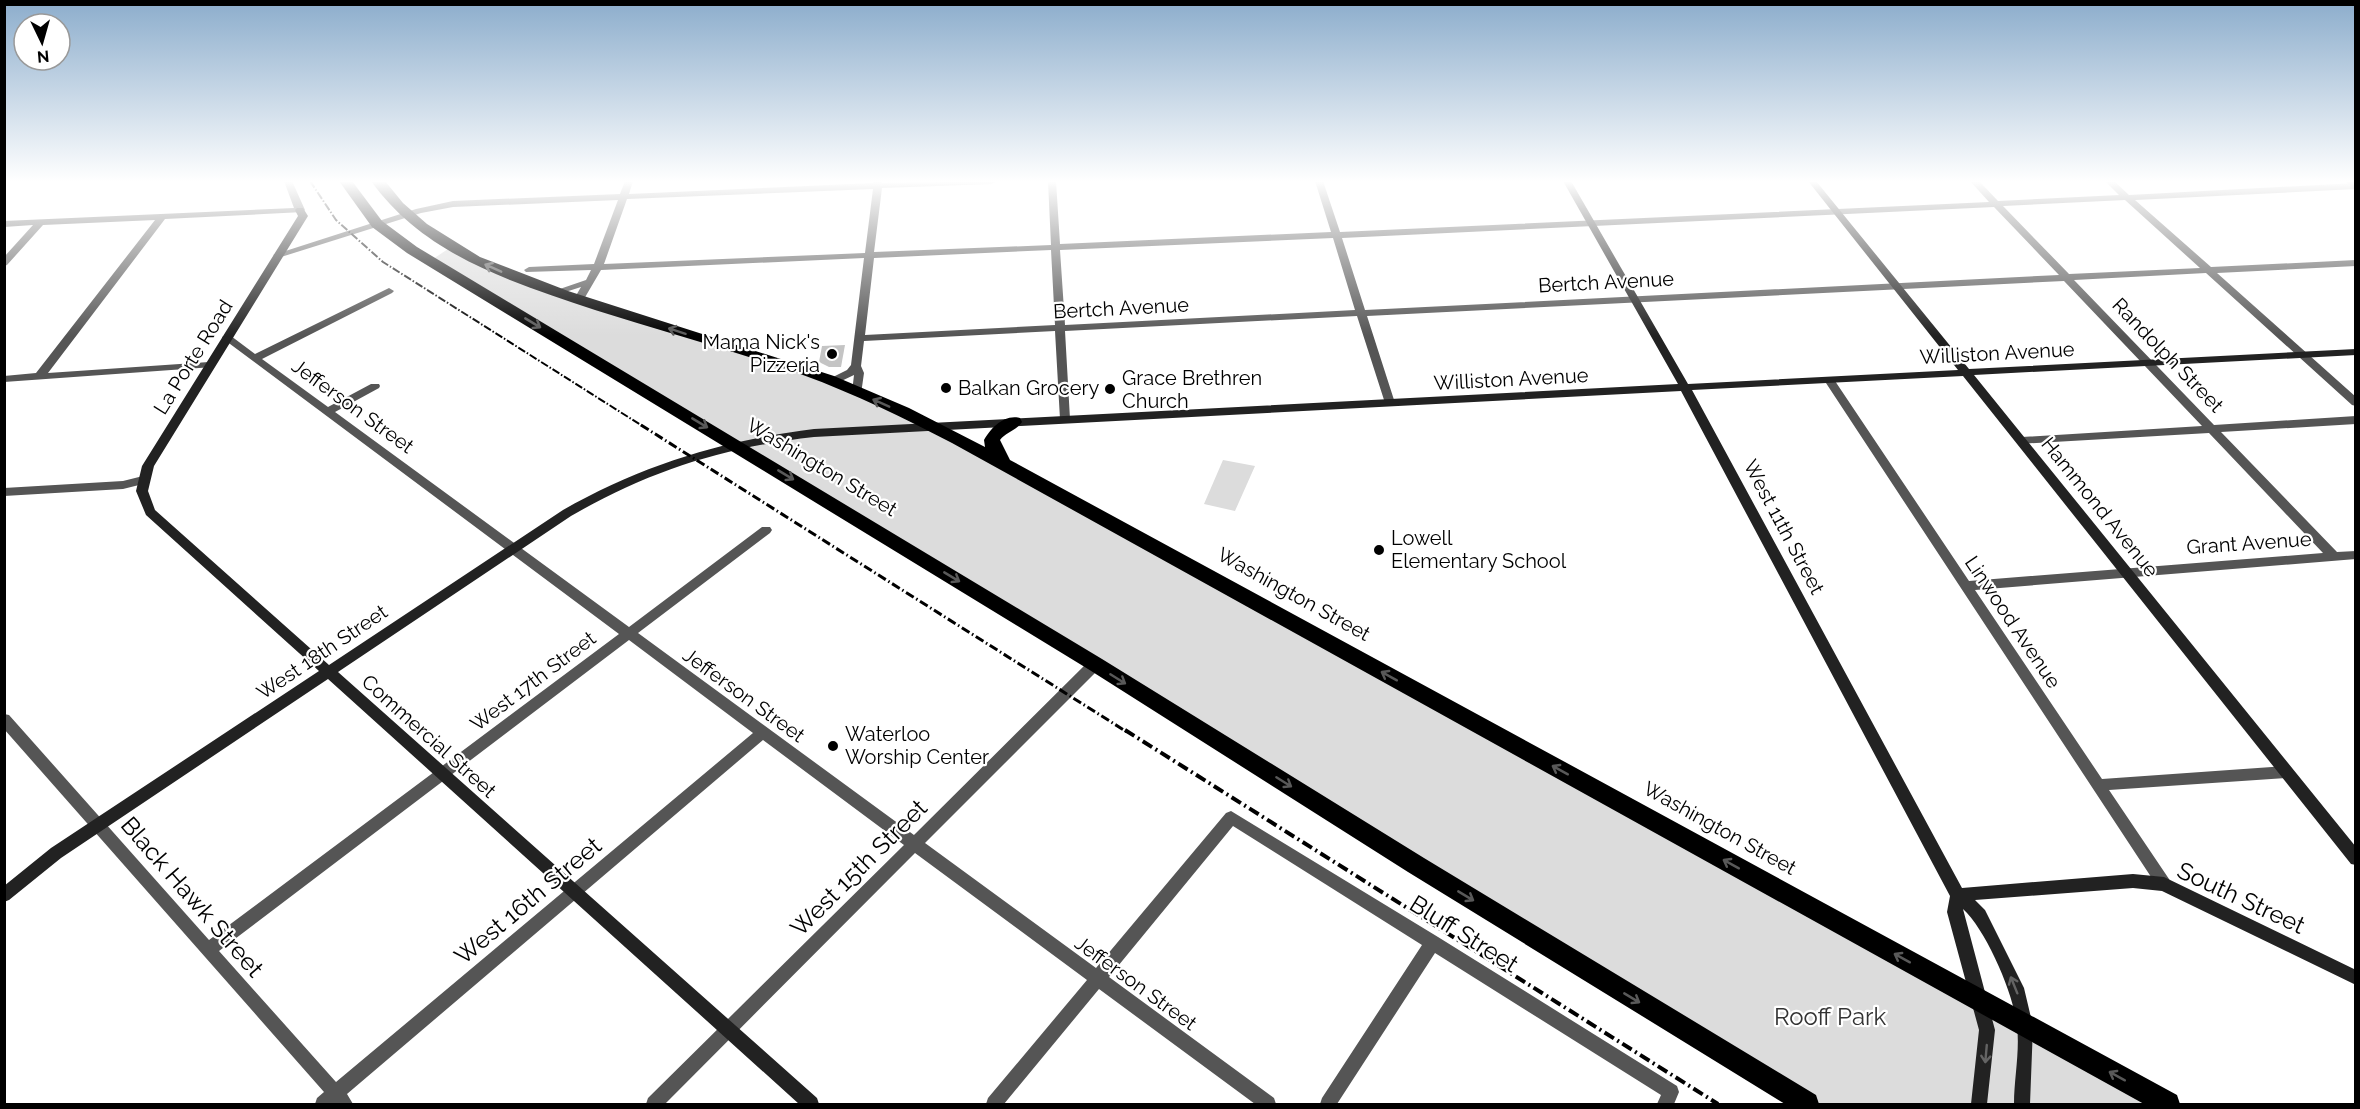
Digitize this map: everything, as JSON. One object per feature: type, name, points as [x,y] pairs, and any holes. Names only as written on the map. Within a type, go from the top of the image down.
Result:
[{"type":"highway","name":"Washington Street","points":[[389,233],[412,250],[1095,664],[1416,865],[1807,1104]]},
{"type":"highway","name":"Washington Street","points":[[429,233],[468,257],[513,277],[831,382],[934,427],[2168,1104]]},
{"type":"highway","points":[[1004,464],[994,449],[992,440],[998,431],[1014,422]]},
{"type":"main road","name":"La Porte Road","points":[[143,480],[155,451],[292,233]]},
{"type":"main road","name":"West 11th Street","points":[[1596,233],[1685,388],[1958,896],[1980,915],[2016,988],[2025,1026],[2022,1104]]},
{"type":"main road","name":"Hammond Avenue","points":[[1854,233],[2128,572],[2355,859]]},
{"type":"main road","name":"Williston Avenue","points":[[672,463],[736,445],[805,434],[2355,352]]},
{"type":"main road","name":"West 18th Street","points":[[4,895],[56,853],[326,672],[594,497],[672,463]]},
{"type":"main road","name":"Commercial Street","points":[[143,480],[144,500],[150,512],[811,1104]]},
{"type":"main road","name":"South Street","points":[[1958,896],[2133,881],[2164,884],[2355,978]]},
{"type":"main road","name":"West 11th Street","points":[[1958,896],[1955,912],[1988,1030],[1979,1104]]},
{"type":"street","points":[[4,263],[31,233]]},
{"type":"street","points":[[39,376],[150,233]]},
{"type":"street","points":[[278,255],[350,233]]},
{"type":"street","points":[[579,299],[598,267],[611,233]]},
{"type":"street","points":[[857,392],[859,373],[856,366],[872,233]]},
{"type":"street","points":[[1055,233],[1065,419]]},
{"type":"street","points":[[529,270],[1388,233]]},
{"type":"street","name":"Randolph Street","points":[[2024,233],[2333,556]]},
{"type":"street","points":[[2167,233],[2355,403]]},
{"type":"street","points":[[1336,235],[1390,403]]},
{"type":"street","name":"Bertch Avenue","points":[[859,338],[2355,263]]},
{"type":"street","points":[[556,292],[588,282]]},
{"type":"street","points":[[255,358],[389,291]]},
{"type":"street","name":"Jefferson Street","points":[[227,338],[1268,1104]]},
{"type":"street","points":[[4,379],[209,365]]},
{"type":"street","points":[[831,382],[851,372],[856,366]]},
{"type":"street","name":"Linwood Avenue","points":[[1829,380],[2164,884]]},
{"type":"street","points":[[328,411],[375,386]]},
{"type":"street","points":[[2022,441],[2355,420]]},
{"type":"street","points":[[4,492],[123,485],[143,480]]},
{"type":"street","name":"West 17th Street","points":[[208,950],[766,530]]},
{"type":"street","name":"Grant Avenue","points":[[1966,586],[2333,556],[2354,557]]},
{"type":"street","name":"West 15th Street","points":[[654,1104],[1095,664]]},
{"type":"street","name":"Black Hawk Street","points":[[4,719],[340,1099]]},
{"type":"street","name":"West 16th Street","points":[[323,1104],[340,1099],[573,893],[763,732]]},
{"type":"street","points":[[2098,785],[2286,772]]},
{"type":"street","name":"Bluff Street","points":[[1097,979],[1231,817],[1433,942],[1668,1098]]},
{"type":"street","points":[[1328,1104],[1433,942]]},
{"type":"street","points":[[994,1104],[1097,979]]},
{"type":"green space","name":"Rooff Park","points":[[451,247],[490,267],[813,373],[880,402],[1439,703],[2168,1104],[1807,1104],[430,261]]},
{"type":"green space","points":[[1223,460],[1255,466],[1235,511],[1204,504]]},
{"type":"building","name":"Mama Nick's Pizzeria","points":[[845,345],[841,367],[829,367],[819,362],[822,346]]},
{"type":"railway","points":[[350,233],[383,262],[644,427]]},
{"type":"railway","points":[[641,425],[1127,732]]},
{"type":"railway","points":[[1125,730],[1718,1104]]},
{"type":"place","name":"Mama Nick's Pizzeria","points":[[832,354]]},
{"type":"place","name":"Balkan Grocery","points":[[946,388]]},
{"type":"place","name":"Grace Brethren Church","points":[[1110,389]]},
{"type":"place","name":"Lowell Elementary School","points":[[1379,550]]},
{"type":"place","name":"Waterloo Worship Center","points":[[833,746]]}]
